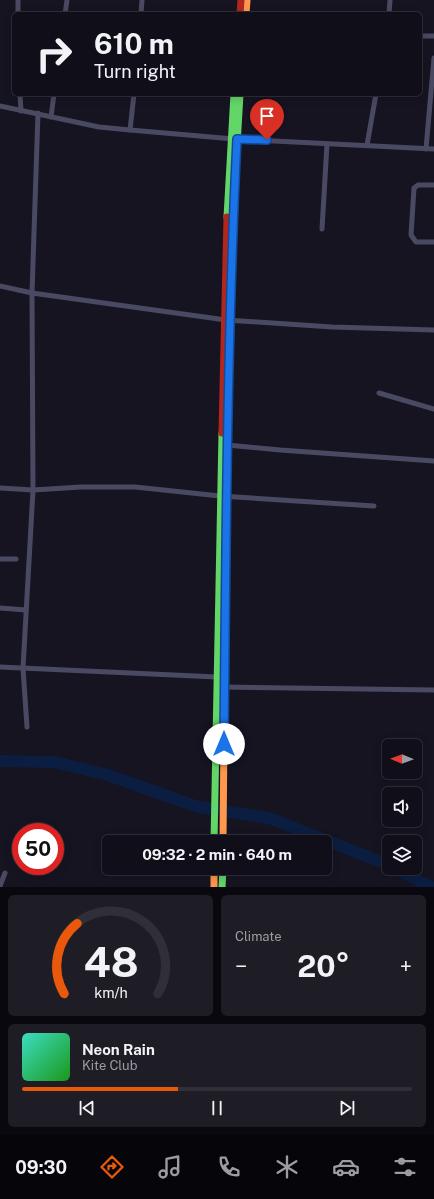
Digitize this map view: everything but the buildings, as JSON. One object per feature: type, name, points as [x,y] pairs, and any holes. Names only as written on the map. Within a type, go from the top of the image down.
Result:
[{"type":"main road","points":[[240,12],[241,0]]},
{"type":"main road","points":[[246,12],[247,0]]},
{"type":"main road","points":[[214,835],[217,677],[227,320],[234,138],[234,96]]},
{"type":"main road","points":[[234,138],[240,96]]},
{"type":"main road","points":[[223,835],[225,687],[223,496],[227,445],[227,320]]},
{"type":"main road","points":[[214,875],[214,887]]},
{"type":"main road","points":[[222,887],[223,875]]},
{"type":"street","points":[[18,0],[18,12]]},
{"type":"street","points":[[65,12],[67,0]]},
{"type":"street","points":[[141,12],[142,0]]},
{"type":"street","points":[[389,12],[390,0]]},
{"type":"street","points":[[422,36],[434,36]]},
{"type":"street","points":[[426,149],[434,58]]},
{"type":"street","points":[[20,96],[21,111]]},
{"type":"street","points":[[51,117],[54,96]]},
{"type":"street","points":[[130,130],[134,96]]},
{"type":"street","points":[[367,145],[376,96]]},
{"type":"street","points":[[0,106],[100,127],[130,130],[327,144],[434,149]]},
{"type":"street","points":[[27,727],[23,668],[33,490],[32,293],[38,113]]},
{"type":"street","points":[[322,229],[327,144]]},
{"type":"street","points":[[434,185],[418,185],[414,188],[411,235],[416,242],[434,242]]},
{"type":"street","points":[[0,286],[32,293],[227,320],[318,326],[434,330]]},
{"type":"street","points":[[379,393],[434,410]]},
{"type":"street","points":[[227,445],[434,460]]},
{"type":"street","points":[[0,488],[33,490],[81,487],[135,487],[223,496],[374,506]]},
{"type":"street","points":[[0,559],[16,559]]},
{"type":"street","points":[[0,608],[26,610]]},
{"type":"street","points":[[0,667],[217,677]]},
{"type":"street","points":[[217,687],[434,690]]},
{"type":"street","points":[[0,886],[5,873]]},
{"type":"waterway","points":[[0,761],[54,762],[108,775],[198,807],[269,818],[382,862]]},
{"type":"waterway","points":[[408,875],[431,887]]},
{"type":"traffic: fast","points":[[227,217],[234,96]]},
{"type":"traffic: fast","points":[[226,523],[233,213],[240,96]]},
{"type":"traffic: fast","points":[[214,835],[222,433]]},
{"type":"traffic: fast","points":[[222,887],[223,875]]},
{"type":"traffic: slow","points":[[246,12],[247,0]]},
{"type":"traffic: slow","points":[[223,835],[226,523]]},
{"type":"traffic: slow","points":[[214,875],[214,887]]},
{"type":"traffic: jam","points":[[240,12],[241,0]]},
{"type":"traffic: jam","points":[[222,433],[227,217]]},
{"type":"route","points":[[224,744],[226,502],[233,213],[237,139],[267,140]]}]
